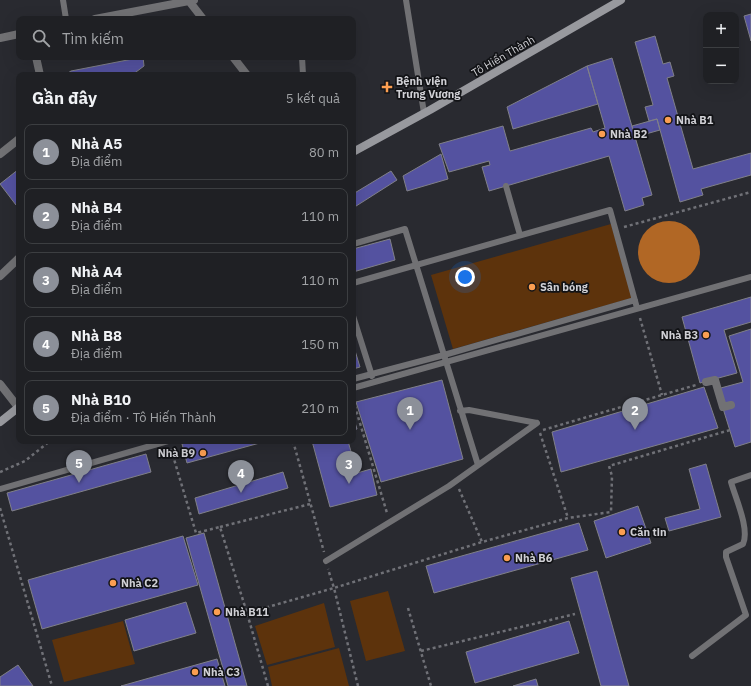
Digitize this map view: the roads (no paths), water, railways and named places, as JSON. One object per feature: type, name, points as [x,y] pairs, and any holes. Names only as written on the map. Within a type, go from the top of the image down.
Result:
[{"type":"main road","name":"Tô Hiến Thành","points":[[356,150],[621,0]]},
{"type":"main road","points":[[0,422],[16,409]]},
{"type":"street","points":[[110,16],[191,0],[201,16]]},
{"type":"street","points":[[0,38],[16,35]]},
{"type":"street","points":[[37,60],[39,72]]},
{"type":"street","points":[[235,60],[245,72]]},
{"type":"street","points":[[0,154],[16,141]]},
{"type":"street","points":[[0,276],[16,261]]},
{"type":"street","points":[[706,382],[715,380],[723,407],[731,405]]},
{"type":"street","points":[[0,384],[16,403]]},
{"type":"lane","points":[[62,0],[65,16]]},
{"type":"lane","points":[[406,0],[424,113]]},
{"type":"lane","points":[[302,60],[302,72]]},
{"type":"lane","points":[[506,186],[520,235]]},
{"type":"lane","points":[[356,282],[610,210],[637,308]]},
{"type":"lane","points":[[356,243],[405,229],[460,411],[478,465]]},
{"type":"lane","points":[[356,387],[751,277]]},
{"type":"lane","points":[[356,378],[444,355],[634,300]]},
{"type":"lane","points":[[356,326],[374,382]]},
{"type":"lane","points":[[326,561],[456,481],[537,423],[474,411],[460,411]]},
{"type":"lane","points":[[0,489],[158,444]]},
{"type":"lane","points":[[692,656],[746,615],[726,557],[726,552],[743,544],[745,539],[743,519],[731,482],[751,475]]},
{"type":"place","name":"Bệnh viện Trưng Vương","points":[[387,87]]},
{"type":"place","name":"Nhà B1","points":[[668,120]]},
{"type":"place","name":"Nhà B2","points":[[602,134]]},
{"type":"place","name":"Sân bóng","points":[[532,287]]},
{"type":"place","name":"Nhà B3","points":[[706,335]]},
{"type":"place","name":"Nhà A5","points":[[410,430]]},
{"type":"place","name":"Nhà B4","points":[[635,430]]},
{"type":"place","name":"Nhà B9","points":[[203,453]]},
{"type":"place","name":"Nhà B10","points":[[79,483]]},
{"type":"place","name":"Nhà A4","points":[[349,484]]},
{"type":"place","name":"Nhà B8","points":[[241,493]]},
{"type":"place","name":"Căn tin","points":[[622,532]]},
{"type":"place","name":"Nhà B6","points":[[507,558]]},
{"type":"place","name":"Nhà C2","points":[[113,583]]},
{"type":"place","name":"Nhà B11","points":[[217,612]]},
{"type":"place","name":"Nhà C3","points":[[195,672]]}]
